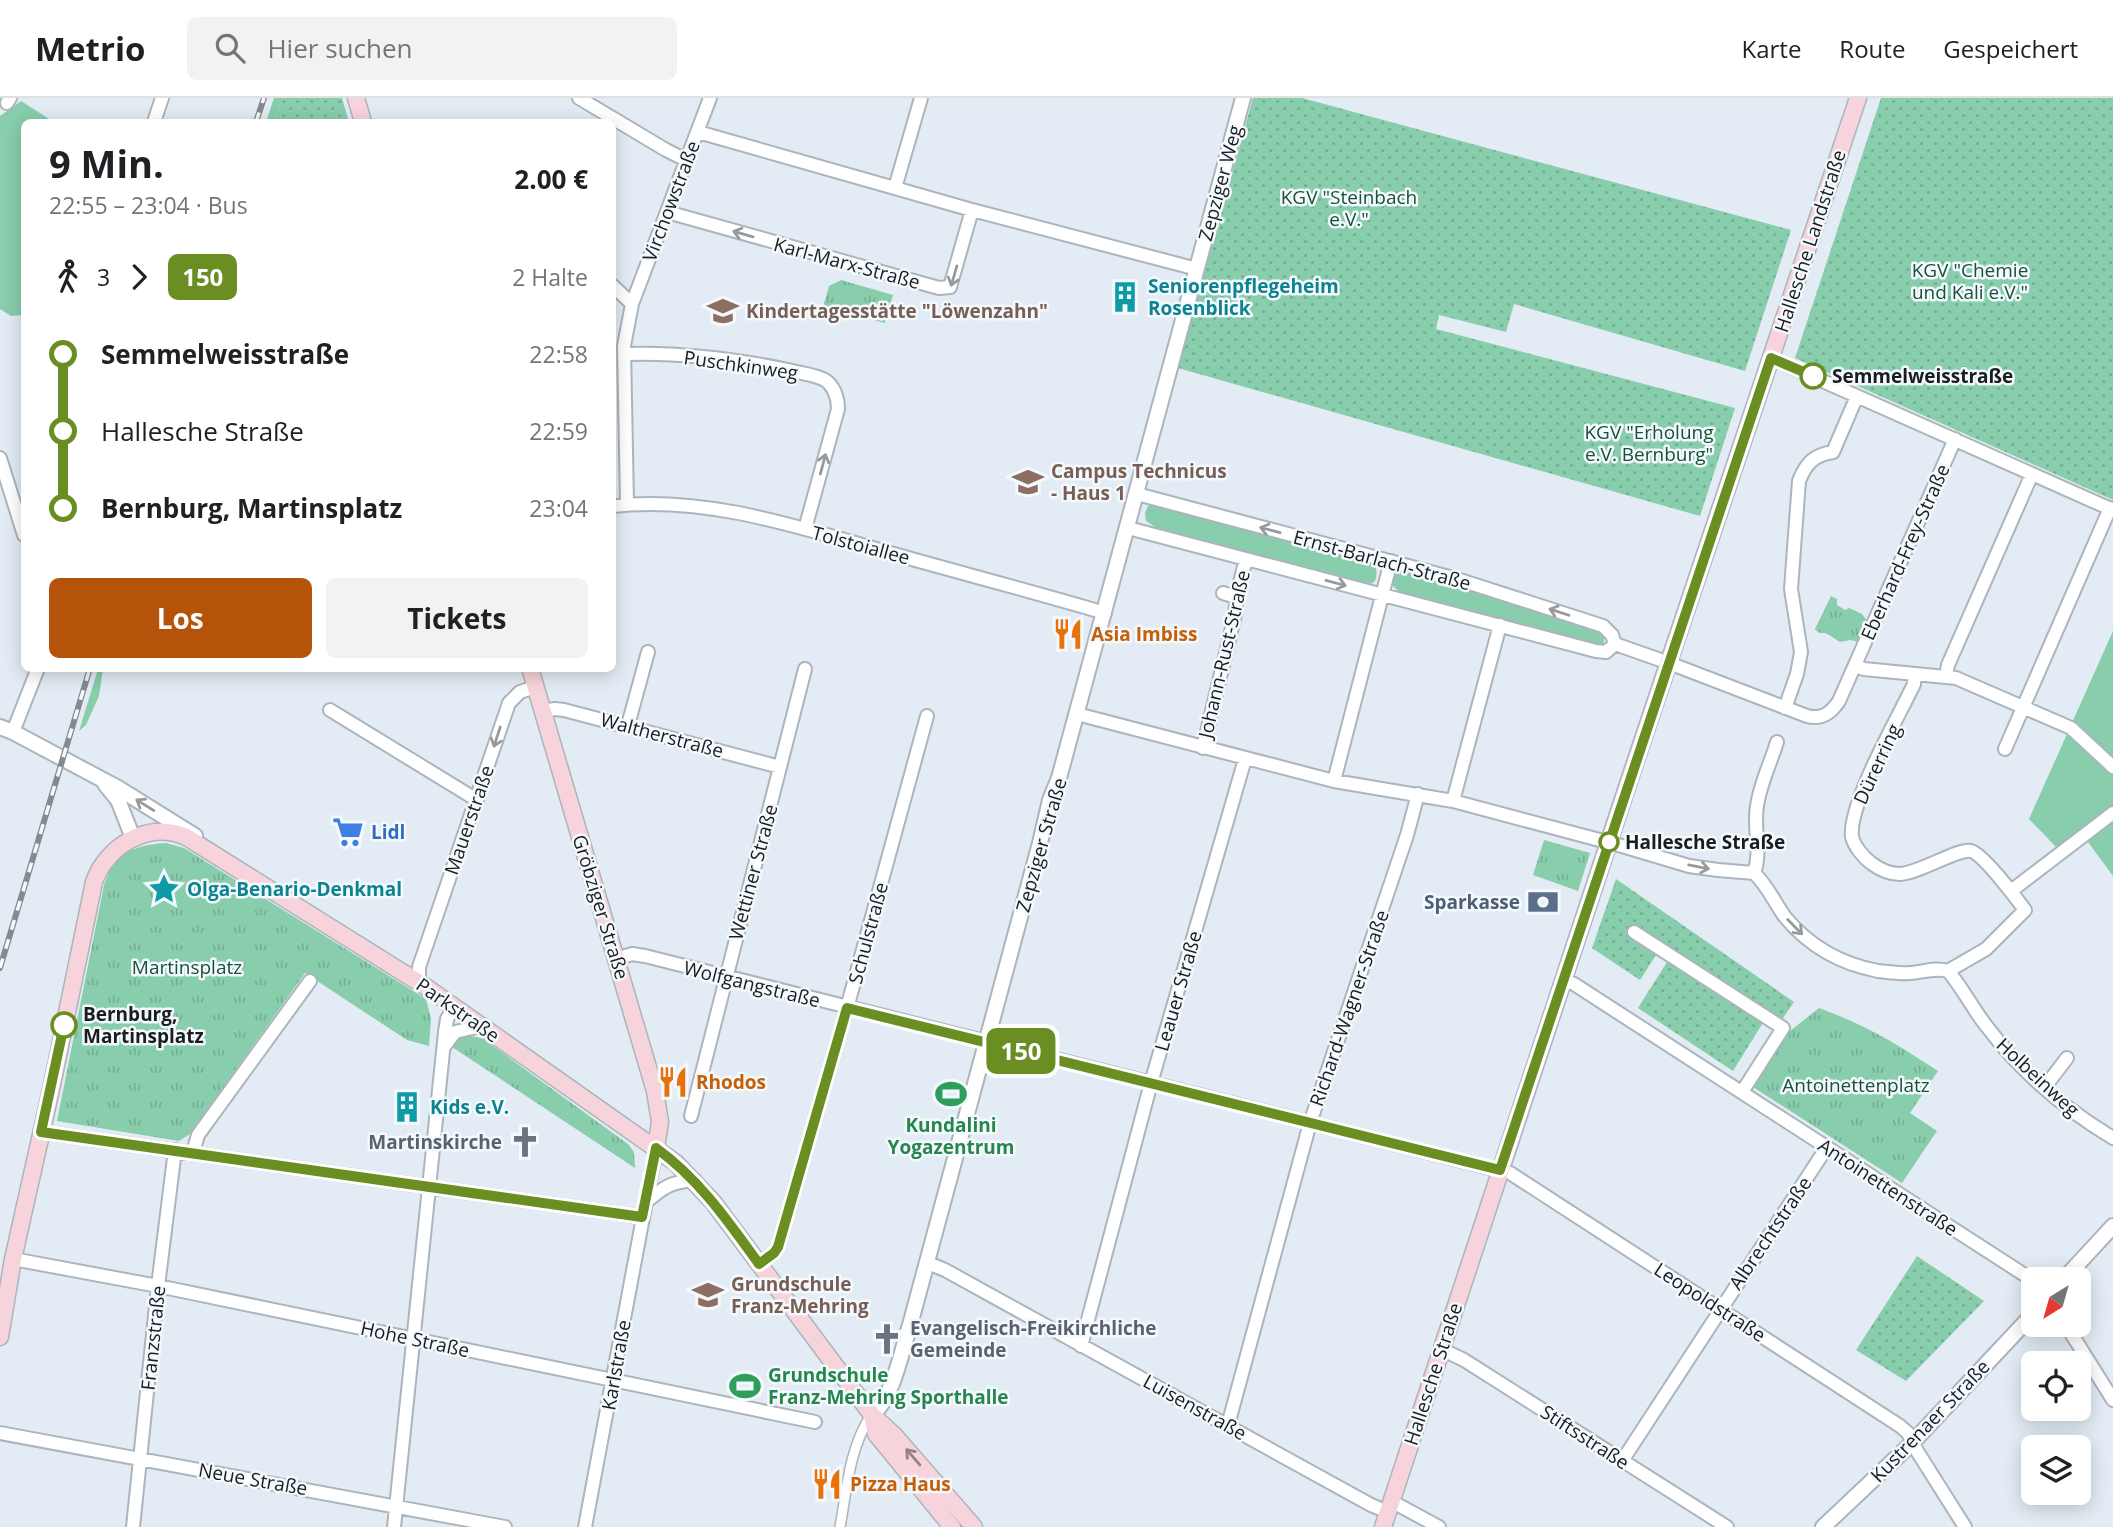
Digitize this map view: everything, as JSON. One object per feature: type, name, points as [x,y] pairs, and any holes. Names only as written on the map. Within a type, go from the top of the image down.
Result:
[{"type":"main road","points":[[356,98],[362,119]]},
{"type":"main road","name":"Hallesche Landstraße","points":[[1669,663],[1858,98]]},
{"type":"main road","name":"Hallesche Straße","points":[[1387,1514],[1669,663]]},
{"type":"main road","name":"Gröbziger Straße","points":[[531,672],[659,1104],[660,1122],[656,1148]]},
{"type":"main road","name":"Parkstraße","points":[[133,838],[171,833],[183,836],[401,971],[419,974],[454,1007],[676,1163],[713,1202],[872,1415]]},
{"type":"main road","points":[[0,1336],[13,1259],[94,882],[107,858],[133,838]]},
{"type":"main road","points":[[872,1415],[876,1434],[952,1527]]},
{"type":"main road","points":[[872,1415],[894,1435],[974,1527]]},
{"type":"street","points":[[155,119],[162,98]]},
{"type":"street","points":[[579,98],[614,119]]},
{"type":"street","name":"Virchowstraße","points":[[627,504],[624,346],[632,304],[710,98]]},
{"type":"street","points":[[895,188],[921,98]]},
{"type":"street","name":"Zepziger Weg","points":[[1197,269],[1243,98]]},
{"type":"street","points":[[616,120],[686,160]]},
{"type":"street","points":[[698,132],[972,210],[1197,269]]},
{"type":"street","name":"Karl-Marx-Straße","points":[[667,212],[939,288],[950,287],[972,210]]},
{"type":"street","name":"Zepziger Straße","points":[[872,1415],[890,1388],[911,1325],[1050,800],[1077,714],[1197,269]]},
{"type":"street","points":[[616,289],[632,304]]},
{"type":"street","name":"Puschkinweg","points":[[624,354],[648,353],[762,365],[826,381],[836,396],[838,409],[805,529]]},
{"type":"street","points":[[1771,358],[2111,509],[2005,749]]},
{"type":"street","points":[[1785,708],[1797,674],[1801,652],[1791,589],[1799,481],[1811,460],[1819,454],[1833,452],[1857,396]]},
{"type":"street","name":"Eberhard-Frey-Straße","points":[[1785,708],[1814,718],[1826,715],[1839,701],[1955,439]]},
{"type":"street","points":[[0,458],[21,525]]},
{"type":"street","points":[[1946,676],[2032,474]]},
{"type":"street","name":"Ernst-Barlach-Straße","points":[[1137,494],[1457,579],[1603,626],[1612,635],[1615,644]]},
{"type":"street","name":"Tolstoiallee","points":[[616,505],[687,505],[738,513],[1105,612]]},
{"type":"street","name":"Ernst-Barlach-Straße","points":[[1128,528],[1596,651],[1606,652],[1615,644]]},
{"type":"street","name":"Johann-Rust-Straße","points":[[1203,748],[1236,615],[1236,597],[1246,559]]},
{"type":"street","points":[[1334,781],[1391,561]]},
{"type":"street","points":[[1223,593],[1236,597]]},
{"type":"street","points":[[1453,801],[1500,625]]},
{"type":"street","name":"Ernst-Barlach-Straße","points":[[1615,644],[1785,708]]},
{"type":"street","points":[[628,725],[648,652]]},
{"type":"street","points":[[1855,666],[1956,678],[2071,728],[2113,767]]},
{"type":"street","name":"Wettiner Straße","points":[[691,1116],[805,669]]},
{"type":"street","points":[[6,729],[36,672]]},
{"type":"street","name":"Dürerring","points":[[1915,675],[1914,684],[1861,794],[1853,815],[1852,840],[1865,859],[1879,870],[1897,874],[1915,872],[1970,850],[1975,852],[2011,891]]},
{"type":"street","name":"Mauerstraße","points":[[419,974],[509,704],[520,692],[536,687]]},
{"type":"street","points":[[330,710],[477,800]]},
{"type":"street","name":"Waltherstraße","points":[[542,711],[564,710],[780,766]]},
{"type":"street","name":"Johann-Rust-Straße","points":[[1077,714],[1334,781],[1453,801],[1697,867],[1754,873]]},
{"type":"street","name":"Schulstraße","points":[[759,1264],[778,1247],[927,716]]},
{"type":"street","name":"Parkstraße","points":[[6,729],[118,788],[256,874],[255,880]]},
{"type":"street","points":[[1777,741],[1757,804],[1755,821],[1758,858],[1754,873],[1765,883],[1785,917],[1798,931],[1827,954],[1855,966],[1887,972],[1907,973],[1941,969],[1948,971],[1986,949],[2025,910],[2011,891],[2113,813]]},
{"type":"street","name":"Leauer Straße","points":[[1081,1346],[1151,1083],[1245,759]]},
{"type":"street","name":"Parkstraße","points":[[102,781],[118,800],[133,838]]},
{"type":"street","name":"Richard-Wagner-Straße","points":[[1228,1425],[1310,1123],[1407,835],[1418,794]]},
{"type":"street","points":[[1634,932],[1783,1028],[1742,1092]]},
{"type":"street","name":"Wolfgangstraße","points":[[616,959],[632,954],[645,956],[1500,1170]]},
{"type":"street","name":"Holbeinweg","points":[[1948,971],[2002,1047],[2044,1088],[2078,1116],[2113,1138]]},
{"type":"street","name":"Antoinettenstraße","points":[[1564,980],[2021,1273]]},
{"type":"street","points":[[193,1152],[198,1135],[310,981]]},
{"type":"street","points":[[394,1527],[447,1019],[454,1007]]},
{"type":"street","points":[[444,1047],[455,1032],[481,1026]]},
{"type":"street","points":[[2044,1088],[2067,1058]]},
{"type":"street","points":[[41,1132],[642,1217]]},
{"type":"street","name":"Albrechtstraße","points":[[1622,1461],[1828,1147]]},
{"type":"street","name":"Karlstraße","points":[[585,1527],[656,1148]]},
{"type":"street","name":"Franzstraße","points":[[133,1527],[175,1150]]},
{"type":"street","name":"Leopoldstraße","points":[[1500,1170],[1518,1177],[1900,1426],[1908,1433],[1965,1527]]},
{"type":"street","points":[[646,1202],[665,1186],[677,1181],[695,1180]]},
{"type":"street","points":[[2075,1267],[2113,1226]]},
{"type":"street","name":"Hohe Straße","points":[[13,1259],[158,1286],[815,1422]]},
{"type":"street","name":"Luisenstraße","points":[[928,1263],[1387,1514],[1439,1527]]},
{"type":"street","name":"Kustrenaer Straße","points":[[1823,1527],[1912,1443],[2021,1327]]},
{"type":"street","points":[[2074,1337],[2113,1400]]},
{"type":"street","name":"Stiftsstraße","points":[[1441,1349],[1464,1360],[1727,1527]]},
{"type":"street","points":[[840,1527],[853,1453],[861,1431],[872,1415]]},
{"type":"street","name":"Neue Straße","points":[[0,1433],[505,1527]]},
{"type":"green space","points":[[274,98],[283,98],[276,119],[267,119]]},
{"type":"green space","points":[[283,98],[342,98],[348,119],[276,119]]},
{"type":"green space","name":"KGV \"Steinbach e.V.\"","points":[[1253,98],[1302,98],[1791,230],[1745,371],[1514,304],[1506,332],[1439,315],[1436,329],[1735,408],[1700,516],[1178,368]]},
{"type":"green space","name":"KGV \"Chemie und Kali e.V.\"","points":[[1881,98],[2113,98],[2113,500],[1795,358]]},
{"type":"green space","points":[[21,101],[49,119],[21,119],[21,315],[11,316],[0,309],[0,116]]},
{"type":"green space","points":[[841,280],[893,295],[885,323],[823,307],[829,286]]},
{"type":"green space","points":[[1154,504],[1368,561],[1376,569],[1375,581],[1369,585],[1363,584],[1161,531],[1146,521],[1148,506]]},
{"type":"green space","points":[[1397,570],[1591,625],[1600,629],[1605,636],[1603,645],[1596,646],[1408,595],[1393,586],[1390,576]]},
{"type":"green space","points":[[1831,596],[1837,599],[1837,605],[1862,614],[1868,622],[1859,642],[1840,642],[1815,629]]},
{"type":"green space","points":[[2113,631],[2113,805],[2057,848],[2029,819]]},
{"type":"green space","points":[[97,672],[103,672],[99,696],[86,725],[79,731]]},
{"type":"green space","points":[[2113,819],[2113,876],[2088,842],[2090,837]]},
{"type":"green space","points":[[1544,840],[1590,853],[1578,891],[1533,875]]},
{"type":"green space","name":"Martinsplatz","points":[[166,843],[184,848],[426,999],[431,1019],[429,1046],[407,1040],[305,973],[190,1134],[179,1141],[57,1121],[108,874],[124,854],[145,846]]},
{"type":"green space","points":[[1616,879],[1794,1002],[1781,1021],[1663,944],[1640,980],[1592,948]]},
{"type":"green space","points":[[1669,959],[1764,1021],[1733,1071],[1638,1008]]},
{"type":"green space","name":"Antoinettenplatz","points":[[1819,1008],[1881,1036],[1938,1071],[1910,1113],[1937,1131],[1902,1183],[1753,1087],[1790,1031]]},
{"type":"green space","points":[[460,1036],[482,1038],[628,1144],[634,1152],[635,1168],[452,1047]]},
{"type":"green space","points":[[1917,1256],[1984,1301],[1906,1381],[1856,1350]]},
{"type":"railway","points":[[257,119],[264,98]]},
{"type":"railway","points":[[0,968],[89,672]]},
{"type":"bus line","name":"150","points":[[64,1025],[41,1132],[642,1217],[656,1148],[695,1180],[759,1264],[778,1247],[847,1008],[1500,1170],[1771,358],[1813,376]]},
{"type":"place","name":"Seniorenpflegeheim Rosenblick","points":[[1125,297]]},
{"type":"place","name":"Kindertagesstätte \"Löwenzahn\"","points":[[723,311]]},
{"type":"place","name":"Semmelweisstraße","points":[[1813,376]]},
{"type":"place","name":"Campus Technicus - Haus 1","points":[[1028,482]]},
{"type":"place","name":"Asia Imbiss","points":[[1068,634]]},
{"type":"place","name":"Lidl","points":[[348,832]]},
{"type":"place","name":"Hallesche Straße","points":[[1609,842]]},
{"type":"place","name":"Olga-Benario-Denkmal","points":[[164,889]]},
{"type":"place","name":"Sparkasse","points":[[1543,902]]},
{"type":"place","name":"Bernburg, Martinsplatz","points":[[64,1025]]},
{"type":"place","name":"Rhodos","points":[[673,1082]]},
{"type":"place","name":"Kundalini Yogazentrum","points":[[951,1094]]},
{"type":"place","name":"Kids e.V.","points":[[407,1107]]},
{"type":"place","name":"Martinskirche","points":[[525,1142]]},
{"type":"place","name":"Grundschule Franz-Mehring","points":[[708,1295]]},
{"type":"place","name":"Evangelisch-Freikirchliche Gemeinde","points":[[887,1339]]},
{"type":"place","name":"Grundschule Franz-Mehring Sporthalle","points":[[745,1386]]},
{"type":"place","name":"Pizza Haus","points":[[827,1484]]},
{"type":"park label","name":"KGV \"Erholung e.V. Bernburg\"","points":[[1649,443]]}]
